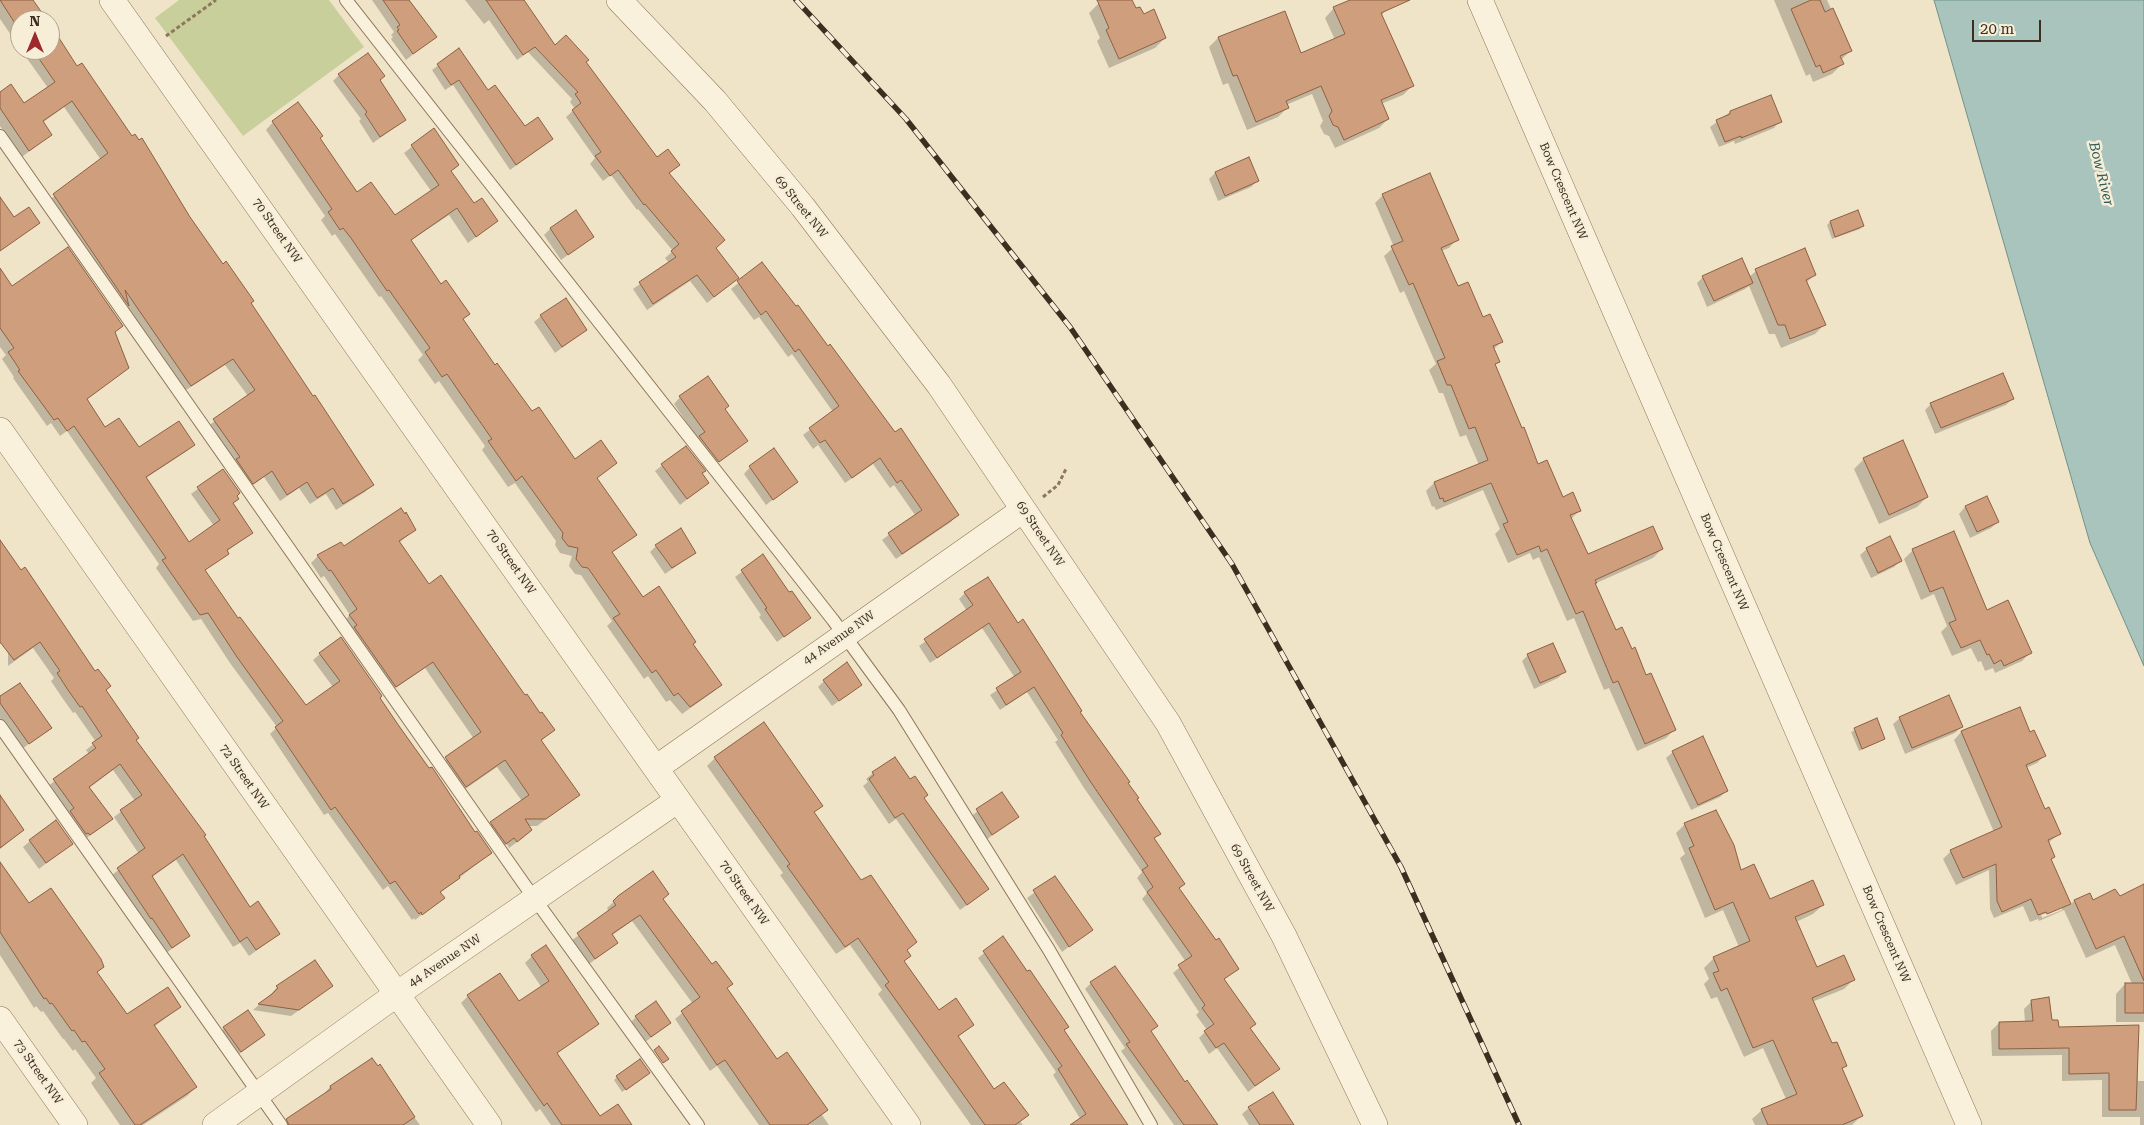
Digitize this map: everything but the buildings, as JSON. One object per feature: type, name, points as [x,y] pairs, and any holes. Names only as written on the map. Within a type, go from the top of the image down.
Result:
[{"type":"street","name":"70 Street NW","points":[[112,0],[908,1125]]},
{"type":"street","name":"69 Street NW","points":[[619,0],[715,101],[803,207],[939,385],[1168,723],[1284,936],[1375,1125]]},
{"type":"street","name":"Bow Crescent NW","points":[[1480,0],[1969,1125]]},
{"type":"street","name":"72 Street NW","points":[[0,430],[488,1125]]},
{"type":"street","name":"44 Avenue NW","points":[[656,768],[1023,510]]},
{"type":"street","name":"44 Avenue NW","points":[[214,1125],[396,994],[678,800]]},
{"type":"street","name":"73 Street NW","points":[[0,1019],[75,1125]]},
{"type":"lane","points":[[346,0],[844,635],[899,710],[1049,950],[1151,1125]]},
{"type":"lane","points":[[0,136],[536,899],[698,1125]]},
{"type":"lane","points":[[0,726],[280,1125]]},
{"type":"path","points":[[148,49],[216,0]]},
{"type":"path","points":[[1023,510],[1058,485],[1066,469]]},
{"type":"green space","points":[[179,0],[329,0],[364,47],[243,136],[155,18]]},
{"type":"water","name":"Bow River","points":[[1934,0],[2144,0],[2144,666],[2090,543]]},
{"type":"railway","points":[[796,0],[906,119],[1070,327],[1232,564],[1401,867],[1519,1125]]}]
